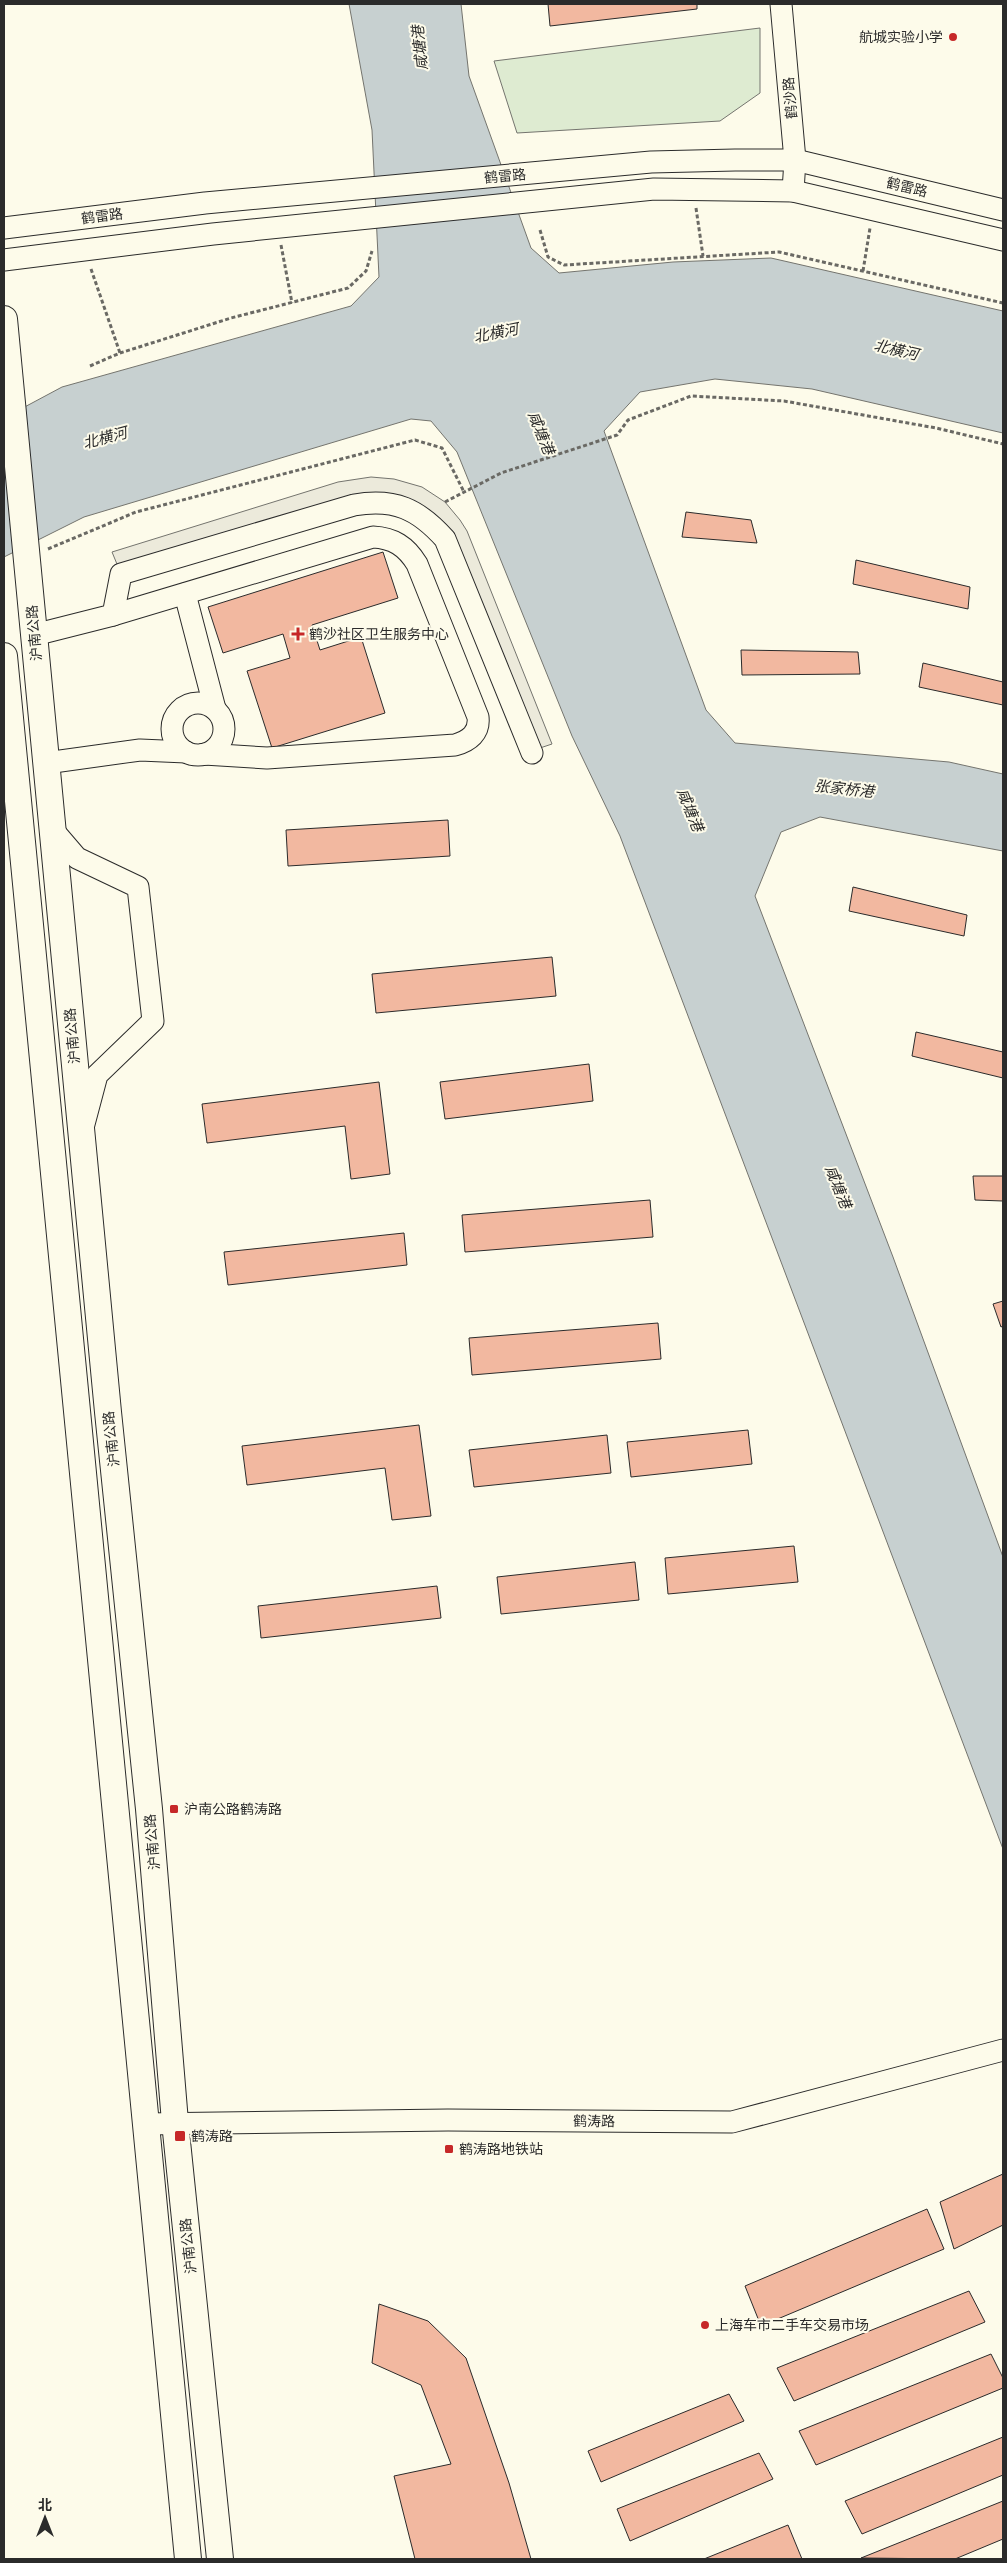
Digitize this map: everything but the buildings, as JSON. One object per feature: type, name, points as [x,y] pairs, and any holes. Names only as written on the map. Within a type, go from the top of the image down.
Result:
[{"type":"main road","name":"沪南公路","points":[[4,319],[52,830],[149,1809],[175,2122],[220,2559]]},
{"type":"main road","points":[[4,656],[188,2559]]},
{"type":"street","name":"鹤沙路","points":[[781,4],[795,160],[793,192]]},
{"type":"street","name":"鹤雷路","points":[[4,228],[205,203],[651,162],[795,160],[1003,210]]},
{"type":"street","name":"鹤雷路","points":[[4,260],[213,234],[654,189],[793,192],[1003,240]]},
{"type":"street","points":[[113,616],[121,574],[354,505],[370,502],[403,507],[420,514],[445,538],[532,753]]},
{"type":"street","points":[[34,635],[113,616],[373,537],[387,538],[398,543],[410,554],[417,564],[479,724],[472,737],[455,745],[267,758],[140,750],[46,762]]},
{"type":"street","points":[[185,594],[215,709],[224,723],[222,739],[212,751],[195,753],[174,739],[172,730],[178,713],[184,707],[200,703],[215,709]]},
{"type":"street","points":[[52,830],[77,858],[138,887],[153,1021],[97,1075],[82,1134]]},
{"type":"street","name":"鹤涛路","points":[[145,2124],[175,2122],[448,2120],[732,2122],[1003,2050]]},
{"type":"path","points":[[694,190],[703,256]]},
{"type":"path","points":[[863,271],[873,210]]},
{"type":"path","points":[[278,227],[292,303]]},
{"type":"path","points":[[540,230],[548,257],[564,265],[779,252],[1003,303]]},
{"type":"path","points":[[84,250],[120,354]]},
{"type":"path","points":[[90,366],[120,354],[231,318],[348,288],[366,271],[372,251]]},
{"type":"path","points":[[445,502],[501,473],[618,435],[628,420],[691,396],[784,401],[936,428],[1003,444]]},
{"type":"path","points":[[26,558],[136,512],[415,440],[442,448],[464,492]]},
{"type":"green space","points":[[760,28],[760,93],[720,121],[517,133],[494,61]]},
{"type":"shaded area","points":[[371,477],[394,479],[422,487],[445,502],[460,520],[467,531],[552,744],[537,749],[453,539],[384,495],[119,569],[112,552],[338,482]]},
{"type":"water","points":[[349,4],[461,4],[469,76],[531,248],[559,273],[673,262],[771,258],[1003,311],[1003,433],[812,389],[715,379],[640,392],[604,431],[706,710],[735,743],[949,762],[1003,774],[1003,851],[820,817],[781,832],[755,896],[893,1257],[1003,1557],[1003,1849],[620,836],[572,736],[457,452],[431,421],[411,419],[84,517],[4,557],[4,418],[62,387],[351,306],[379,277],[372,130]]},
{"type":"place","name":"航城实验小学","points":[[953,37]]},
{"type":"place","name":"鹤沙社区卫生服务中心","points":[[298,634]]},
{"type":"place","name":"沪南公路鹤涛路","points":[[174,1809]]},
{"type":"place","name":"鹤涛路","points":[[180,2136]]},
{"type":"place","name":"鹤涛路地铁站","points":[[449,2149]]},
{"type":"place","name":"上海车市二手车交易市场","points":[[705,2325]]},
{"type":"water label","name":"咸塘港","points":[[420,48]]},
{"type":"water label","name":"北横河","points":[[496,333]]},
{"type":"water label","name":"北横河","points":[[896,350]]},
{"type":"water label","name":"咸塘港","points":[[541,433]]},
{"type":"water label","name":"北横河","points":[[105,438]]},
{"type":"water label","name":"张家桥港","points":[[844,789]]},
{"type":"water label","name":"咸塘港","points":[[690,810]]},
{"type":"water label","name":"咸塘港","points":[[838,1187]]}]
